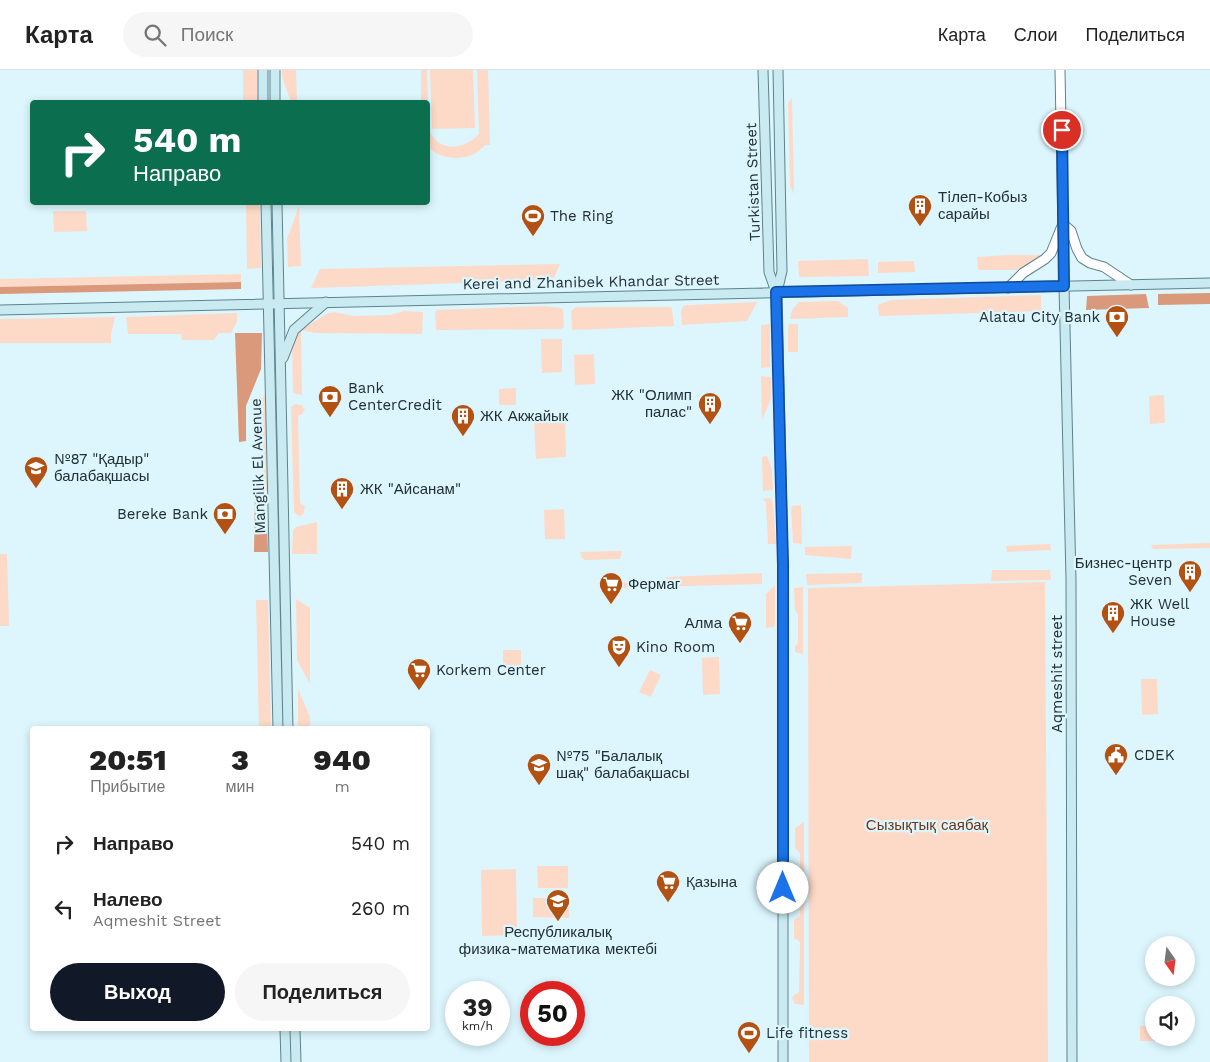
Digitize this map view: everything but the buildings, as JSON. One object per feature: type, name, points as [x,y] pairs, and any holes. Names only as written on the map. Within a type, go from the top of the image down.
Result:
[{"type":"main road","points":[[263,70],[263,100]]},
{"type":"main road","points":[[274,70],[275,100]]},
{"type":"main road","name":"Turkistan Street","points":[[763,70],[769,272],[776,292]]},
{"type":"main road","name":"Turkistan Street","points":[[778,70],[782,271],[776,292],[783,565],[783,1062]]},
{"type":"main road","name":"Mangilik El Avenue","points":[[266,205],[278,726]]},
{"type":"main road","name":"Mangilik El Avenue","points":[[277,205],[288,726]]},
{"type":"main road","points":[[1064,286],[1210,283]]},
{"type":"main road","name":"Kerei and Zhanibek Khandar Street","points":[[0,310],[1064,286]]},
{"type":"main road","name":"Aqmeshit street","points":[[1064,286],[1071,579],[1072,1062]]},
{"type":"main road","points":[[281,363],[294,330],[326,302]]},
{"type":"main road","points":[[286,1031],[291,1051],[297,1062]]},
{"type":"main road","points":[[286,1062],[291,1051],[295,1031]]},
{"type":"main road","points":[[282,1062],[291,1051]]},
{"type":"street","points":[[1060,70],[1064,286]]},
{"type":"street","points":[[1063,224],[1071,231],[1076,249],[1082,258],[1090,263],[1104,267],[1131,285]]},
{"type":"street","points":[[1008,288],[1023,273],[1045,260],[1051,253],[1063,224]]},
{"type":"green space","points":[[243,70],[257,70],[258,100],[243,100]]},
{"type":"green space","points":[[282,70],[296,70],[297,100],[290,100],[282,77]]},
{"type":"green space","points":[[421,70],[427,70],[428,100],[421,100]]},
{"type":"green space","points":[[430,70],[473,70],[475,128],[432,129]]},
{"type":"green space","points":[[477,70],[488,70],[490,145],[485,145],[473,155],[457,158],[434,152],[430,149],[430,132],[439,143],[452,147],[466,143],[479,134]]},
{"type":"green space","points":[[792,98],[794,194],[790,186],[788,103]]},
{"type":"green space","points":[[246,205],[259,205],[261,268],[247,269]]},
{"type":"green space","points":[[299,206],[301,266],[288,267],[287,239]]},
{"type":"green space","points":[[53,211],[86,211],[87,231],[54,232]]},
{"type":"green space","points":[[1040,255],[1039,259],[1016,270],[978,270],[977,257]]},
{"type":"green space","points":[[868,259],[869,276],[799,277],[798,261]]},
{"type":"green space","points":[[914,261],[915,272],[878,273],[878,262]]},
{"type":"green space","points":[[560,264],[553,280],[311,288],[320,269]]},
{"type":"green space","points":[[241,274],[241,282],[0,287],[0,279]]},
{"type":"green space","points":[[1041,295],[1041,311],[879,316],[878,305],[891,300]]},
{"type":"green space","points":[[838,301],[848,308],[848,317],[790,319],[792,310],[799,302]]},
{"type":"green space","points":[[757,302],[747,321],[682,325],[681,311],[683,306]]},
{"type":"green space","points":[[543,306],[561,308],[563,310],[564,327],[561,329],[436,330],[435,312],[437,310]]},
{"type":"green space","points":[[576,307],[671,307],[674,326],[572,330],[571,311]]},
{"type":"green space","points":[[404,311],[423,312],[422,334],[315,333],[301,330],[326,314],[334,312],[354,316],[390,315]]},
{"type":"green space","points":[[237,313],[237,322],[231,333],[219,333],[214,340],[182,340],[181,334],[128,334],[126,317]]},
{"type":"green space","points":[[115,317],[111,343],[0,343],[0,319]]},
{"type":"green space","points":[[770,324],[770,367],[761,368],[761,325]]},
{"type":"green space","points":[[789,324],[798,324],[798,352],[788,352]]},
{"type":"green space","points":[[301,330],[302,395],[293,393],[292,340]]},
{"type":"green space","points":[[541,339],[562,339],[562,372],[542,373]]},
{"type":"green space","points":[[594,354],[595,384],[575,385],[574,355]]},
{"type":"green space","points":[[761,376],[771,377],[771,399],[762,420]]},
{"type":"green space","points":[[516,388],[516,405],[499,405],[499,389]]},
{"type":"green space","points":[[265,394],[268,493],[264,488],[262,399]]},
{"type":"green space","points":[[1164,395],[1165,423],[1150,424],[1149,396]]},
{"type":"green space","points":[[295,404],[301,405],[305,409],[298,416],[300,503],[305,506],[303,515],[299,516],[294,512],[291,407]]},
{"type":"green space","points":[[565,420],[566,457],[536,459],[534,421]]},
{"type":"green space","points":[[767,456],[772,469],[773,490],[763,491],[762,457]]},
{"type":"green space","points":[[771,498],[776,544],[768,544],[766,502],[762,499]]},
{"type":"green space","points":[[801,505],[802,544],[793,543],[791,508],[792,506]]},
{"type":"green space","points":[[564,509],[565,539],[545,539],[544,510]]},
{"type":"green space","points":[[317,522],[317,554],[292,554],[293,530],[296,527]]},
{"type":"green space","points":[[1210,543],[1210,548],[1153,549],[1151,545]]},
{"type":"green space","points":[[1050,544],[1051,550],[1007,552],[1006,546]]},
{"type":"green space","points":[[852,546],[851,559],[805,555],[805,547]]},
{"type":"green space","points":[[622,551],[620,559],[585,560],[580,552]]},
{"type":"green space","points":[[0,554],[7,554],[9,626],[0,626]]},
{"type":"green space","points":[[992,570],[1050,570],[1051,580],[991,581]]},
{"type":"green space","points":[[762,573],[762,584],[612,588],[616,583],[664,581],[667,577]]},
{"type":"green space","points":[[862,573],[862,583],[807,585],[806,574]]},
{"type":"green space","name":"Сызықтық саябақ","points":[[1045,582],[1048,1062],[809,1062],[808,588]]},
{"type":"green space","points":[[775,585],[775,625],[774,627],[766,628],[766,594]]},
{"type":"green space","points":[[803,587],[803,654],[795,652],[795,646],[798,643],[798,614],[795,611],[794,588]]},
{"type":"green space","points":[[296,599],[310,608],[310,684],[297,660]]},
{"type":"green space","points":[[256,600],[268,600],[271,726],[259,726]]},
{"type":"green space","points":[[503,650],[521,650],[521,676],[503,676]]},
{"type":"green space","points":[[719,657],[720,694],[703,695],[702,658]]},
{"type":"green space","points":[[650,670],[661,675],[651,697],[639,692]]},
{"type":"green space","points":[[1141,679],[1157,679],[1158,714],[1142,715]]},
{"type":"green space","points":[[298,689],[310,717],[310,726],[298,726]]},
{"type":"green space","points":[[804,822],[804,1005],[795,1004],[792,998],[799,992],[800,942],[794,938],[794,920],[800,916],[800,853],[795,848],[795,828]]},
{"type":"green space","points":[[537,866],[568,866],[568,888],[538,888]]},
{"type":"green space","points":[[516,869],[517,935],[482,936],[481,870]]},
{"type":"green space","points":[[533,898],[570,898],[569,918],[533,917]]},
{"type":"green space","points":[[1140,1026],[1145,1026],[1145,1041],[1140,1041]]},
{"type":"shaded area","points":[[241,282],[241,289],[0,294],[0,287]]},
{"type":"shaded area","points":[[1210,293],[1210,304],[1158,305],[1158,294]]},
{"type":"shaded area","points":[[1146,294],[1149,308],[1086,310],[1087,296]]},
{"type":"shaded area","points":[[235,333],[262,333],[261,369],[246,406],[246,441],[239,442]]},
{"type":"shaded area","points":[[255,494],[267,523],[268,552],[254,552]]},
{"type":"place","name":"Тiлеп-Кобыз сарайы","points":[[920,227]]},
{"type":"place","name":"The Ring","points":[[533,237]]},
{"type":"place","name":"Alatau City Bank","points":[[1117,338]]},
{"type":"place","name":"Bank CenterCredit","points":[[330,418]]},
{"type":"place","name":"ЖК \"Олимп палас\"","points":[[710,425]]},
{"type":"place","name":"ЖК Акжайык","points":[[463,437]]},
{"type":"place","name":"№87 \"Қадыр\" балабақшасы","points":[[36,489]]},
{"type":"place","name":"ЖК \"Айсанам\"","points":[[342,510]]},
{"type":"place","name":"Bereke Bank","points":[[225,535]]},
{"type":"place","name":"Бизнес-центр Seven","points":[[1190,593]]},
{"type":"place","name":"Фермаг","points":[[611,605]]},
{"type":"place","name":"ЖК Well House","points":[[1113,634]]},
{"type":"place","name":"Алма","points":[[740,644]]},
{"type":"place","name":"Kino Room","points":[[619,668]]},
{"type":"place","name":"Korkem Center","points":[[419,691]]},
{"type":"place","name":"CDEK","points":[[1116,776]]},
{"type":"place","name":"№75 \"Балалық шақ\" балабақшасы","points":[[539,786]]},
{"type":"place","name":"Қазына","points":[[668,903]]},
{"type":"place","name":"Республикалық физика-математика мектебі","points":[[558,922]]},
{"type":"place","name":"Life fitness","points":[[749,1054]]},
{"type":"route","points":[[783,888],[783,565],[776,292],[1064,286],[1062,130]]}]
